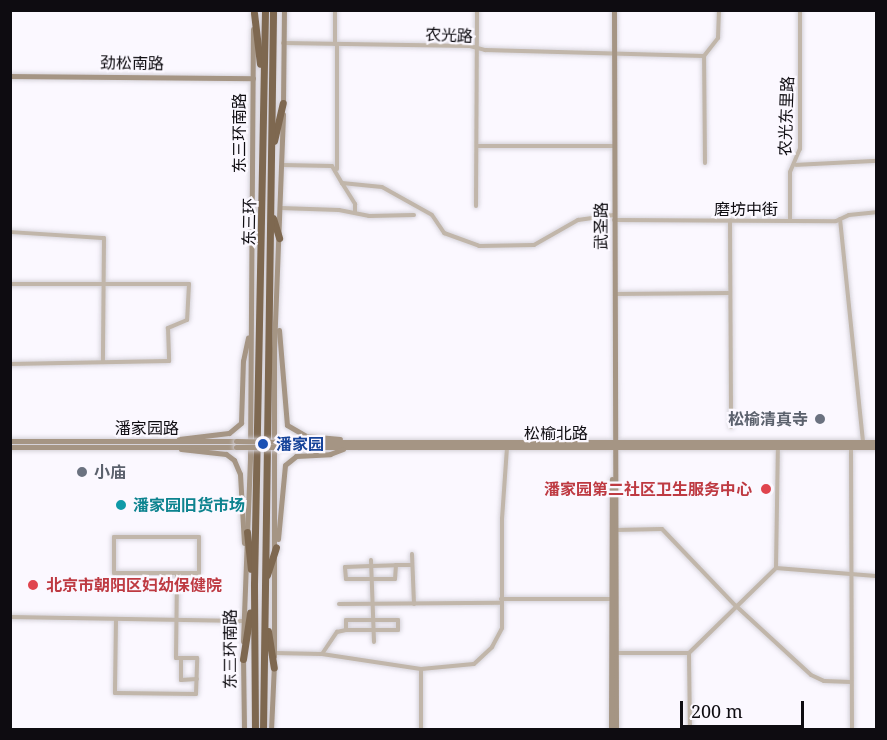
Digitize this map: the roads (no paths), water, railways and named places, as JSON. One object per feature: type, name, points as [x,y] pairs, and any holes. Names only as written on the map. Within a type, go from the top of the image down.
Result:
[{"type":"highway","name":"东三环","points":[[263,434],[265,10]]},
{"type":"highway","name":"东三环","points":[[263,434],[271,208],[273,10]]},
{"type":"highway","points":[[254,12],[263,87]]},
{"type":"highway","points":[[271,155],[283,103]]},
{"type":"highway","points":[[271,208],[279,238]]},
{"type":"highway","points":[[263,434],[264,729]]},
{"type":"highway","points":[[255,729],[254,584],[263,454]]},
{"type":"highway","points":[[247,532],[254,584]]},
{"type":"highway","points":[[265,583],[276,547]]},
{"type":"highway","points":[[243,658],[254,599]]},
{"type":"highway","points":[[265,610],[274,668]]},
{"type":"street","points":[[284,10],[278,322],[287,424],[306,436],[348,444]]},
{"type":"street","points":[[335,10],[337,170],[355,204],[355,212]]},
{"type":"street","points":[[476,206],[477,10]]},
{"type":"street","name":"武圣路","points":[[613,729],[611,599],[615,294],[614,10]]},
{"type":"street","points":[[705,163],[704,56],[718,38],[719,10]]},
{"type":"street","name":"农光东里路","points":[[789,221],[790,172],[796,165],[800,149],[800,10]]},
{"type":"street","name":"东三环南路","points":[[244,729],[244,548],[247,532],[251,328],[254,12]]},
{"type":"street","name":"农光路","points":[[283,43],[704,56]]},
{"type":"street","name":"劲松南路","points":[[10,76],[253,78]]},
{"type":"street","points":[[478,146],[614,146]]},
{"type":"street","points":[[796,165],[876,161]]},
{"type":"street","points":[[282,165],[332,166],[337,170]]},
{"type":"street","name":"磨坊中街","points":[[342,183],[382,187],[432,215],[444,233],[479,246],[534,245],[578,220],[614,217],[789,221],[840,219],[876,212]]},
{"type":"street","points":[[280,208],[355,212],[369,216],[414,215]]},
{"type":"street","points":[[840,219],[863,442]]},
{"type":"street","points":[[730,220],[731,427]]},
{"type":"street","points":[[10,232],[101,235],[103,362]]},
{"type":"street","points":[[10,284],[189,284],[187,320],[168,328],[169,362],[10,364]]},
{"type":"street","points":[[615,294],[730,292]]},
{"type":"street","points":[[271,729],[276,547],[274,349],[278,322]]},
{"type":"street","points":[[171,444],[229,434],[241,423],[243,360],[251,328]]},
{"type":"street","name":"潘家园路","points":[[10,441],[236,444]]},
{"type":"street","name":"松榆北路","points":[[348,444],[507,447],[614,445],[778,447],[876,442]]},
{"type":"street","points":[[171,444],[226,454],[234,460],[240,474],[244,548]]},
{"type":"street","name":"潘家园路","points":[[10,447],[171,444]]},
{"type":"street","name":"松榆北路","points":[[236,444],[851,445],[876,447]]},
{"type":"street","points":[[276,547],[285,465],[296,456],[330,454],[348,444]]},
{"type":"street","name":"武圣路","points":[[613,729],[616,653],[614,445]]},
{"type":"street","points":[[851,445],[852,729]]},
{"type":"street","points":[[274,653],[322,654],[421,669],[474,664],[492,647],[502,628],[507,447]]},
{"type":"street","points":[[776,568],[778,447]]},
{"type":"street","points":[[615,530],[662,529],[735,605],[811,675],[824,681],[851,682]]},
{"type":"street","points":[[114,537],[199,537],[199,573],[177,573],[114,573],[114,537]]},
{"type":"street","points":[[412,555],[414,604]]},
{"type":"street","points":[[371,560],[374,642]]},
{"type":"street","points":[[396,565],[395,579],[346,579],[345,567],[396,565],[412,565]]},
{"type":"street","points":[[690,729],[689,654],[735,605],[776,568],[876,576]]},
{"type":"street","points":[[116,619],[115,693],[196,694],[197,658],[176,658],[177,573]]},
{"type":"street","points":[[339,604],[611,599]]},
{"type":"street","points":[[10,617],[243,621]]},
{"type":"street","points":[[322,654],[337,632],[398,630],[398,620],[346,620],[346,630]]},
{"type":"street","points":[[616,653],[689,654]]},
{"type":"street","points":[[181,658],[181,680],[197,679]]},
{"type":"street","points":[[421,669],[421,729]]},
{"type":"place","name":"松榆清真寺","points":[[820,419]]},
{"type":"place","name":"潘家园","points":[[263,444]]},
{"type":"place","name":"小庙","points":[[82,472]]},
{"type":"place","name":"潘家园第二社区卫生服务中心","points":[[766,489]]},
{"type":"place","name":"潘家园旧货市场","points":[[121,505]]},
{"type":"place","name":"北京市朝阳区妇幼保健院","points":[[33,585]]}]
